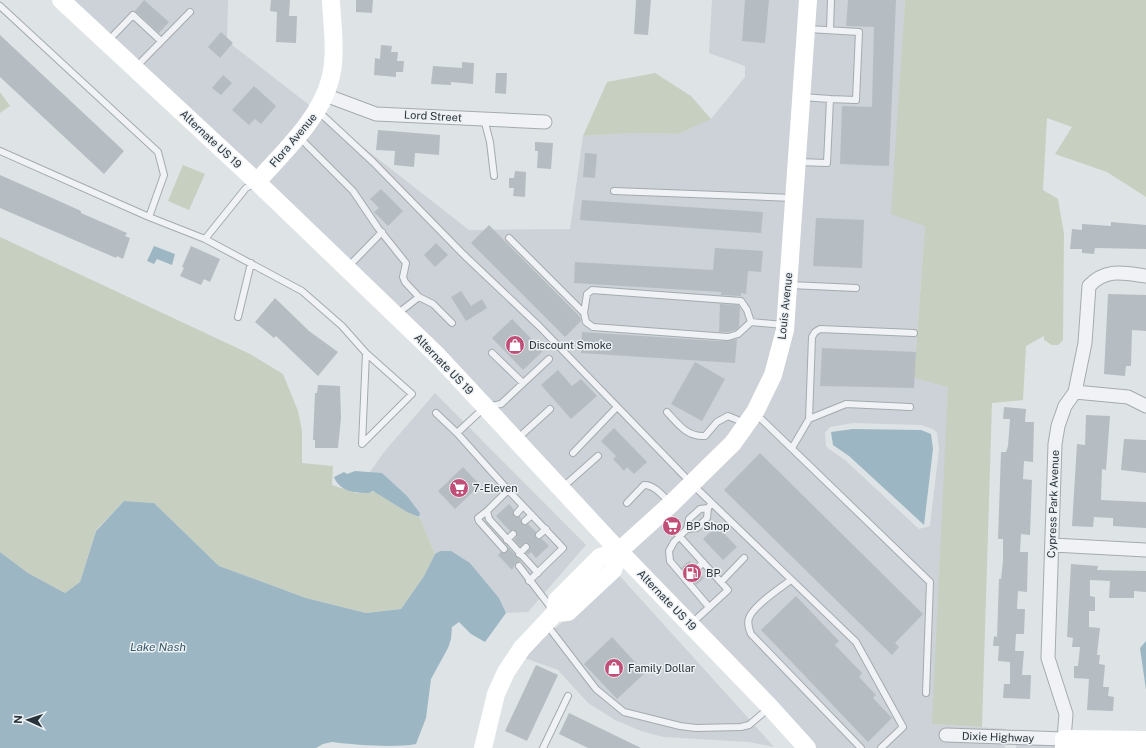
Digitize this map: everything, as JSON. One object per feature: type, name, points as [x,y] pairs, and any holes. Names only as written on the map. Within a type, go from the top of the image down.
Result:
[{"type":"street","name":"Alternate US 19","points":[[61,0],[257,182],[438,356],[619,551],[770,707],[807,748]]},
{"type":"street","name":"Flora Avenue","points":[[257,182],[297,136],[321,103],[330,79],[333,54],[331,0]]},
{"type":"street","name":"Louis Avenue","points":[[619,551],[666,509],[733,443],[750,418],[773,375],[785,325],[808,0]]},
{"type":"street","name":"Lord Street","points":[[321,103],[376,114],[545,122]]},
{"type":"street","name":"Cypress Park Avenue","points":[[1064,743],[1066,714],[1048,658],[1057,432],[1065,406],[1075,392],[1085,343],[1089,286],[1100,277],[1112,273],[1146,276]]},
{"type":"street","points":[[1075,392],[1128,397],[1146,406]]},
{"type":"street","points":[[1053,545],[1146,550]]},
{"type":"street","points":[[483,748],[489,715],[498,688],[522,648],[550,618],[557,600],[600,557],[619,551]]},
{"type":"street","name":"Dixie Highway","points":[[946,735],[1064,743],[1146,740]]},
{"type":"lane","points":[[830,30],[831,0]]},
{"type":"lane","points":[[0,6],[158,152],[164,175],[149,217]]},
{"type":"lane","points":[[135,68],[190,12]]},
{"type":"lane","points":[[107,42],[133,15],[161,41]]},
{"type":"lane","points":[[802,97],[856,100],[859,32],[806,29]]},
{"type":"lane","points":[[797,162],[827,163],[830,99]]},
{"type":"lane","points":[[321,103],[373,162],[464,255],[539,326],[692,484],[710,506],[856,642],[904,727],[881,748]]},
{"type":"lane","points":[[484,119],[490,142],[494,176]]},
{"type":"lane","points":[[297,136],[353,191],[382,232],[404,258],[406,263],[403,277],[405,282],[419,296],[433,304],[452,323]]},
{"type":"lane","points":[[0,150],[149,217],[205,239],[302,292],[342,326],[366,353],[412,394],[362,444],[366,353]]},
{"type":"lane","points":[[205,239],[246,188],[257,182]]},
{"type":"lane","points":[[614,191],[794,198]]},
{"type":"lane","points":[[347,268],[382,232]]},
{"type":"lane","points":[[508,238],[584,313]]},
{"type":"lane","points":[[238,317],[251,263]]},
{"type":"lane","points":[[788,285],[856,288]]},
{"type":"lane","points":[[752,322],[741,301],[592,290],[587,294],[584,313],[586,322],[593,327],[728,337],[738,334],[752,322],[785,325]]},
{"type":"lane","points":[[395,315],[419,296]]},
{"type":"lane","points":[[792,448],[809,419],[812,337],[815,332],[820,329],[914,333]]},
{"type":"lane","points":[[492,353],[523,383]]},
{"type":"lane","points":[[457,433],[485,407],[501,404],[549,359]]},
{"type":"lane","points":[[809,419],[846,404],[910,407]]},
{"type":"lane","points":[[573,453],[617,407]]},
{"type":"lane","points":[[516,440],[550,409]]},
{"type":"lane","points":[[667,412],[687,432],[697,436],[705,436],[717,422],[728,416],[750,418],[792,448],[930,582],[926,693]]},
{"type":"lane","points":[[436,413],[457,433],[563,548],[529,581]]},
{"type":"lane","points":[[561,488],[598,456]]},
{"type":"lane","points":[[627,503],[644,486],[648,485],[654,488],[680,535],[728,590],[690,624]]},
{"type":"lane","points":[[504,549],[478,522],[478,518],[508,490]]},
{"type":"lane","points":[[517,512],[523,506]]},
{"type":"lane","points":[[687,529],[689,519],[700,509],[710,506]]},
{"type":"lane","points":[[709,607],[687,578],[670,561],[669,551],[680,535],[687,529],[697,528],[707,518],[710,506]]},
{"type":"lane","points":[[487,511],[489,519],[519,554],[538,573]]},
{"type":"lane","points":[[526,522],[532,515]]},
{"type":"lane","points":[[499,530],[504,525]]},
{"type":"lane","points":[[539,535],[546,529]]},
{"type":"lane","points":[[507,540],[514,534]]},
{"type":"lane","points":[[519,554],[526,547]]},
{"type":"lane","points":[[721,582],[744,558]]},
{"type":"lane","points":[[696,569],[703,562]]},
{"type":"lane","points":[[519,566],[550,618],[596,689],[624,712],[680,726],[696,728],[741,727],[749,725],[770,707]]},
{"type":"lane","points":[[791,580],[754,611],[749,619],[748,627],[751,634],[861,748]]},
{"type":"lane","points":[[543,748],[568,696]]},
{"type":"shaded area","points":[[69,0],[228,0],[227,41],[313,108],[257,173]]},
{"type":"shaded area","points":[[712,0],[802,0],[779,330],[767,373],[749,410],[728,440],[620,543],[265,181],[322,115],[469,230],[570,229],[583,136],[636,133],[679,134],[711,119],[745,77],[745,66],[709,53]]},
{"type":"shaded area","points":[[814,0],[905,0],[897,132],[925,226],[914,378],[951,385],[933,724],[1006,729],[1005,748],[815,748],[628,551],[779,376]],"holes":[[[853,423],[921,425],[933,429],[937,433],[939,449],[930,526],[919,529],[845,460],[826,446],[825,433],[830,427]]]},
{"type":"shaded area","points":[[435,393],[586,545],[528,612],[506,613],[499,598],[470,563],[440,551],[435,554],[415,506],[370,472],[384,452]]},
{"type":"shaded area","points":[[618,574],[774,747],[749,742],[663,737],[641,731],[615,720],[588,703],[558,670],[522,657]]},
{"type":"shaded area","points":[[1016,743],[1058,744],[1058,748],[1016,748]]},
{"type":"green space","points":[[905,0],[1146,0],[1146,197],[1107,172],[1055,154],[1072,127],[1047,118],[1043,190],[1058,199],[1064,234],[1063,340],[1058,345],[1052,345],[1044,340],[1044,336],[1026,346],[1023,400],[992,403],[982,727],[932,724],[948,387],[914,378],[925,226],[891,214]]},
{"type":"green space","points":[[655,73],[691,96],[711,119],[679,134],[636,133],[583,136],[607,82]]},
{"type":"green space","points":[[0,92],[10,106],[0,113]]},
{"type":"green space","points":[[183,165],[205,174],[189,210],[168,201]]},
{"type":"green space","points":[[0,237],[248,353],[283,374],[298,411],[302,431],[302,463],[333,466],[332,485],[356,493],[375,492],[420,518],[435,554],[424,576],[401,609],[366,613],[306,598],[219,566],[154,503],[124,501],[96,530],[80,582],[65,593],[28,573],[0,552]]},
{"type":"water","points":[[154,246],[175,254],[172,265],[157,259],[154,264],[147,261]]},
{"type":"water","points":[[853,429],[921,430],[931,434],[933,449],[924,525],[849,456],[833,445],[831,432]]},
{"type":"water","points":[[355,471],[382,473],[407,496],[420,513],[419,517],[407,512],[373,491],[369,493],[358,493],[348,491],[340,486],[334,477],[344,472],[347,474]]},
{"type":"water","name":"Lake Nash","points":[[124,501],[154,503],[219,566],[306,598],[366,613],[401,609],[424,576],[435,554],[440,551],[451,551],[470,563],[499,598],[506,613],[485,642],[471,634],[459,622],[452,627],[451,639],[448,648],[431,679],[426,718],[416,744],[386,746],[332,742],[323,744],[316,748],[0,748],[0,552],[28,573],[65,593],[80,582],[96,531]]},
{"type":"water","points":[[1146,641],[1146,690],[1140,648]]},
{"type":"building","points":[[144,0],[169,22],[159,33],[135,11]]},
{"type":"building","points":[[271,0],[290,0],[289,16],[297,16],[296,43],[276,42],[277,12],[270,11]]},
{"type":"building","points":[[356,0],[373,0],[372,13],[356,12]]},
{"type":"building","points":[[636,0],[651,0],[648,35],[634,34]]},
{"type":"building","points":[[745,0],[769,0],[765,43],[742,41]]},
{"type":"building","points":[[848,0],[896,0],[889,166],[840,164],[842,106],[872,107],[874,27],[846,26]]},
{"type":"building","points":[[221,32],[233,43],[220,58],[208,47]]},
{"type":"building","points":[[0,35],[124,151],[104,174],[0,77]]},
{"type":"building","points":[[381,45],[392,46],[391,52],[398,52],[397,61],[404,61],[403,72],[396,72],[396,77],[374,75],[375,58],[380,59]]},
{"type":"building","points":[[462,62],[474,63],[473,84],[451,82],[451,85],[431,84],[433,66],[462,68]]},
{"type":"building","points":[[496,73],[507,73],[506,94],[495,93]]},
{"type":"building","points":[[223,75],[232,83],[221,95],[212,88]]},
{"type":"building","points":[[254,86],[276,106],[261,124],[255,119],[249,125],[232,110]]},
{"type":"building","points":[[378,130],[440,135],[439,155],[415,153],[414,167],[394,165],[395,151],[376,150]]},
{"type":"building","points":[[535,142],[553,143],[551,169],[537,168],[538,151],[535,151]]},
{"type":"building","points":[[585,153],[597,154],[595,178],[583,177]]},
{"type":"building","points":[[515,171],[526,172],[525,197],[513,196],[514,188],[509,188],[509,178],[514,178]]},
{"type":"building","points":[[0,175],[127,233],[125,236],[130,238],[123,259],[117,256],[116,258],[0,208]]},
{"type":"building","points":[[381,189],[403,211],[388,226],[374,212],[379,208],[370,199]]},
{"type":"building","points":[[582,200],[763,212],[761,233],[580,220]]},
{"type":"building","points":[[816,218],[864,220],[862,268],[813,266]]},
{"type":"building","points":[[1111,222],[1146,225],[1146,249],[1095,248],[1094,254],[1082,253],[1082,249],[1070,249],[1072,229],[1082,230],[1082,224],[1111,226]]},
{"type":"building","points":[[489,225],[580,317],[581,321],[565,337],[471,243]]},
{"type":"building","points":[[436,243],[448,255],[435,267],[424,255]]},
{"type":"building","points":[[191,246],[220,259],[210,282],[204,279],[201,285],[180,276],[184,268],[182,267]]},
{"type":"building","points":[[715,248],[763,251],[761,272],[748,271],[746,294],[741,293],[741,296],[721,295],[721,292],[574,283],[575,262],[713,270]]},
{"type":"building","points":[[461,291],[471,306],[482,299],[487,308],[466,321],[451,297]]},
{"type":"building","points":[[1108,294],[1146,295],[1146,331],[1132,330],[1131,366],[1126,366],[1125,376],[1104,374]]},
{"type":"building","points":[[275,298],[309,331],[338,352],[318,376],[276,336],[274,338],[255,322]]},
{"type":"building","points":[[720,304],[738,305],[740,308],[739,327],[736,330],[719,332]]},
{"type":"building","points":[[512,319],[543,351],[523,370],[492,338]]},
{"type":"building","points":[[582,332],[718,341],[737,339],[735,363],[581,353]]},
{"type":"building","points":[[822,348],[916,352],[914,388],[820,386]]},
{"type":"building","points":[[695,362],[725,379],[702,421],[671,404]]},
{"type":"building","points":[[558,370],[572,386],[581,379],[597,396],[571,419],[541,385]]},
{"type":"building","points":[[318,385],[340,386],[341,418],[338,448],[315,448],[315,440],[313,440],[315,393],[317,393]]},
{"type":"building","points":[[1004,407],[1026,409],[1025,422],[1034,422],[1033,462],[1024,461],[1023,479],[1032,480],[1030,535],[1021,534],[1020,552],[1028,552],[1027,592],[1018,591],[1017,609],[1025,609],[1024,634],[1016,634],[1015,651],[1024,651],[1022,675],[1031,675],[1030,699],[1003,698],[1004,684],[1010,684],[1010,662],[998,661],[999,646],[993,646],[994,636],[997,637],[999,579],[1001,579],[1003,561],[1003,539],[998,539],[1001,452],[1006,452],[1008,446],[1010,419],[1003,419]]},
{"type":"building","points":[[1086,415],[1110,416],[1106,470],[1102,469],[1101,500],[1146,502],[1146,528],[1113,526],[1113,518],[1094,517],[1093,527],[1072,526],[1077,444],[1085,445]]},
{"type":"building","points":[[614,428],[647,462],[634,474],[627,467],[624,471],[613,459],[616,456],[601,441]]},
{"type":"building","points":[[1124,439],[1146,440],[1146,473],[1121,470]]},
{"type":"building","points":[[760,453],[923,614],[895,643],[899,647],[892,655],[724,490]]},
{"type":"building","name":"7-Eleven","points":[[463,467],[480,485],[455,509],[438,491]]},
{"type":"building","name":"7-Eleven","points":[[509,504],[514,510],[514,516],[520,516],[522,524],[528,524],[536,532],[536,538],[542,539],[549,546],[536,558],[531,552],[528,555],[526,553],[530,549],[529,544],[525,543],[520,547],[514,540],[517,536],[516,531],[510,531],[496,516]]},
{"type":"building","points":[[717,526],[737,547],[723,560],[703,539]]},
{"type":"building","points":[[507,546],[521,561],[516,563],[512,570],[498,555],[501,552],[507,552]]},
{"type":"building","name":"BP","points":[[689,561],[694,566],[694,572],[700,573],[704,578],[696,585],[681,568]]},
{"type":"building","points":[[1071,564],[1098,566],[1097,570],[1146,571],[1146,592],[1134,591],[1134,598],[1109,598],[1110,581],[1090,580],[1090,596],[1095,597],[1095,611],[1089,611],[1089,627],[1100,628],[1097,655],[1100,655],[1099,664],[1105,665],[1103,687],[1109,687],[1108,696],[1114,697],[1113,711],[1087,710],[1089,679],[1074,678],[1074,666],[1078,666],[1080,647],[1072,647],[1073,638],[1067,637]]},
{"type":"building","points":[[796,596],[839,641],[835,645],[862,673],[859,677],[876,695],[873,698],[892,718],[868,742],[761,630]]},
{"type":"building","name":"Family Dollar","points":[[612,637],[645,673],[617,699],[584,664]]},
{"type":"building","points":[[536,665],[558,675],[527,741],[505,731]]},
{"type":"building","points":[[569,713],[641,748],[588,748],[559,734]]},
{"type":"place","name":"Discount Smoke","points":[[515,345]]},
{"type":"place","name":"7-Eleven","points":[[459,488]]},
{"type":"place","name":"BP Shop","points":[[672,526]]},
{"type":"place","name":"BP","points":[[692,573]]},
{"type":"place","name":"Family Dollar","points":[[614,668]]}]
